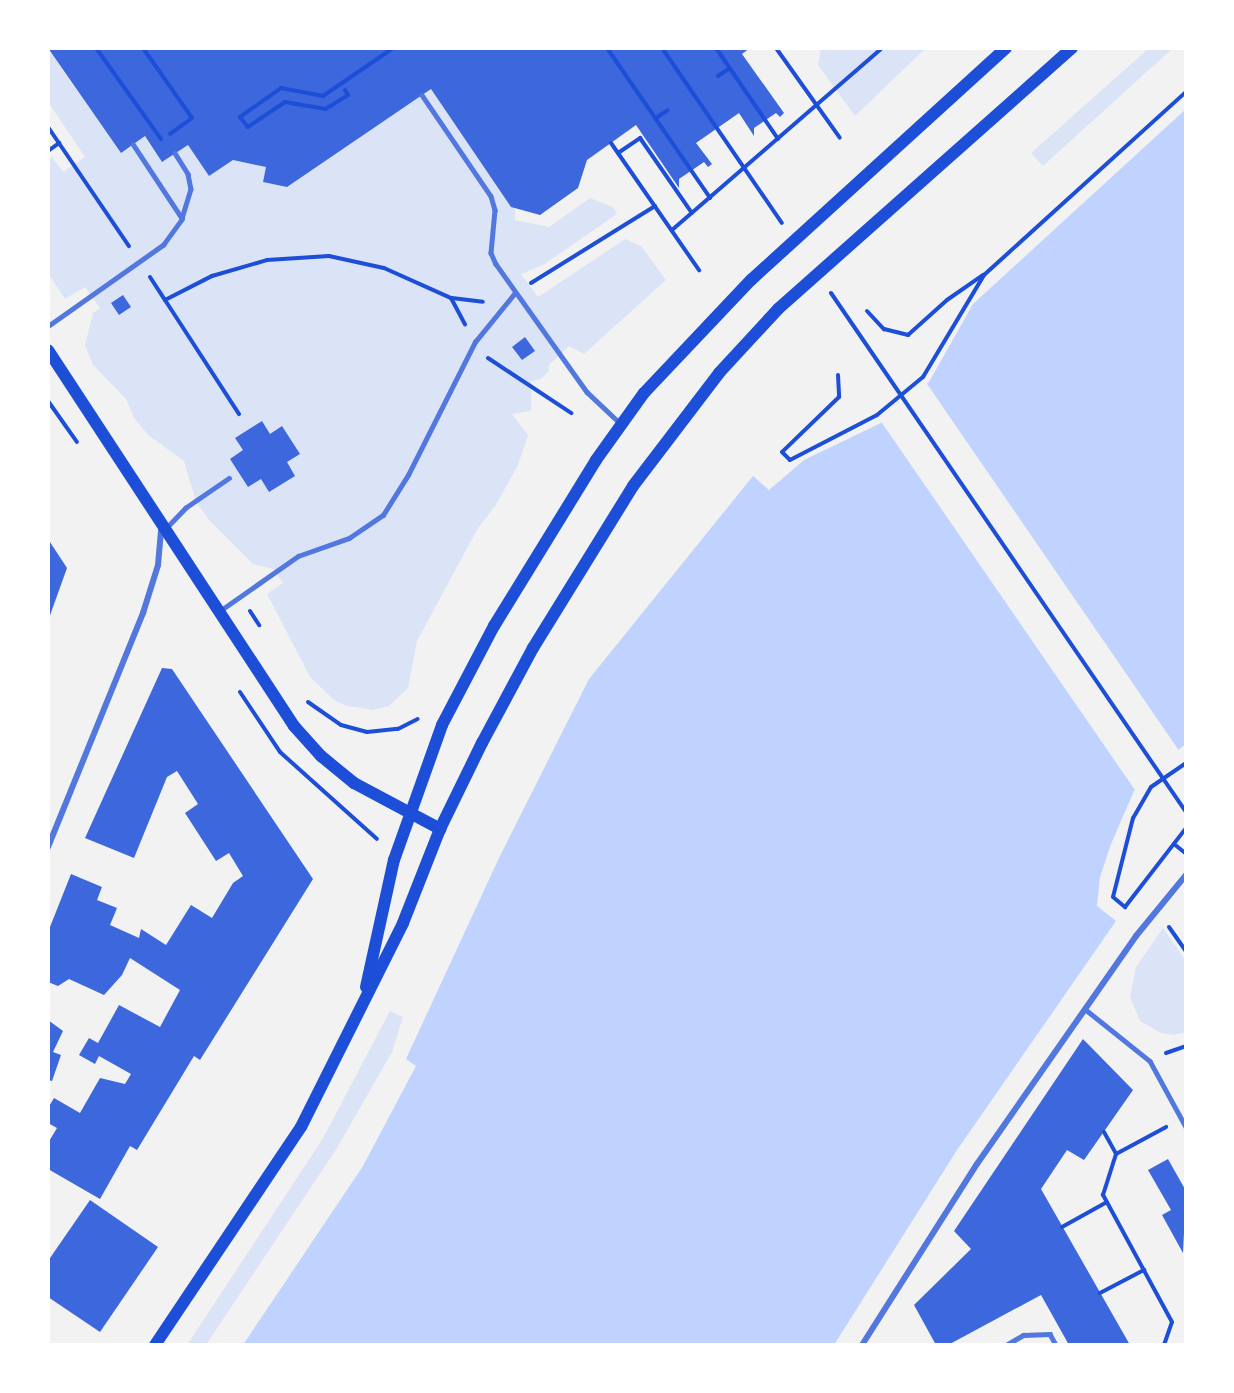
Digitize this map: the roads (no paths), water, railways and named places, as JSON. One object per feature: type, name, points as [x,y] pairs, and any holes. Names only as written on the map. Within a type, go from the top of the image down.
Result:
[{"type":"main road","points":[[363,1003],[407,815],[454,701],[494,626],[621,424],[644,393],[751,280],[1006,48]]},
{"type":"main road","points":[[155,1345],[301,1127],[403,923],[440,829],[527,658],[581,566],[633,486],[720,373],[778,309],[1072,48]]},
{"type":"main road","points":[[48,350],[162,529],[294,726],[321,756],[354,783],[407,815],[440,829]]},
{"type":"street","points":[[48,847],[143,613],[158,565],[162,529]]},
{"type":"street","points":[[862,1345],[977,1164],[1136,936],[1186,875]]},
{"type":"lane","points":[[422,95],[491,196],[495,210],[491,253],[514,294],[587,392],[621,424]]},
{"type":"lane","points":[[133,145],[182,219]]},
{"type":"lane","points":[[48,326],[163,246],[182,219],[191,189],[188,174],[175,153]]},
{"type":"lane","points":[[218,612],[298,556],[349,538],[383,514],[408,475],[476,342],[514,294]]},
{"type":"lane","points":[[162,529],[185,508],[229,478]]},
{"type":"lane","points":[[1085,1008],[1150,1061],[1186,1127]]},
{"type":"lane","points":[[1006,1345],[1023,1335],[1050,1334],[1056,1345]]},
{"type":"water","points":[[1186,109],[1186,744],[1157,765],[1134,791],[1111,844],[1100,877],[1097,906],[1116,921],[957,1150],[834,1345],[243,1345],[363,1166],[416,1066],[406,1059],[499,858],[589,679],[753,476],[769,490],[804,460],[881,423],[929,382],[973,304]]}]
